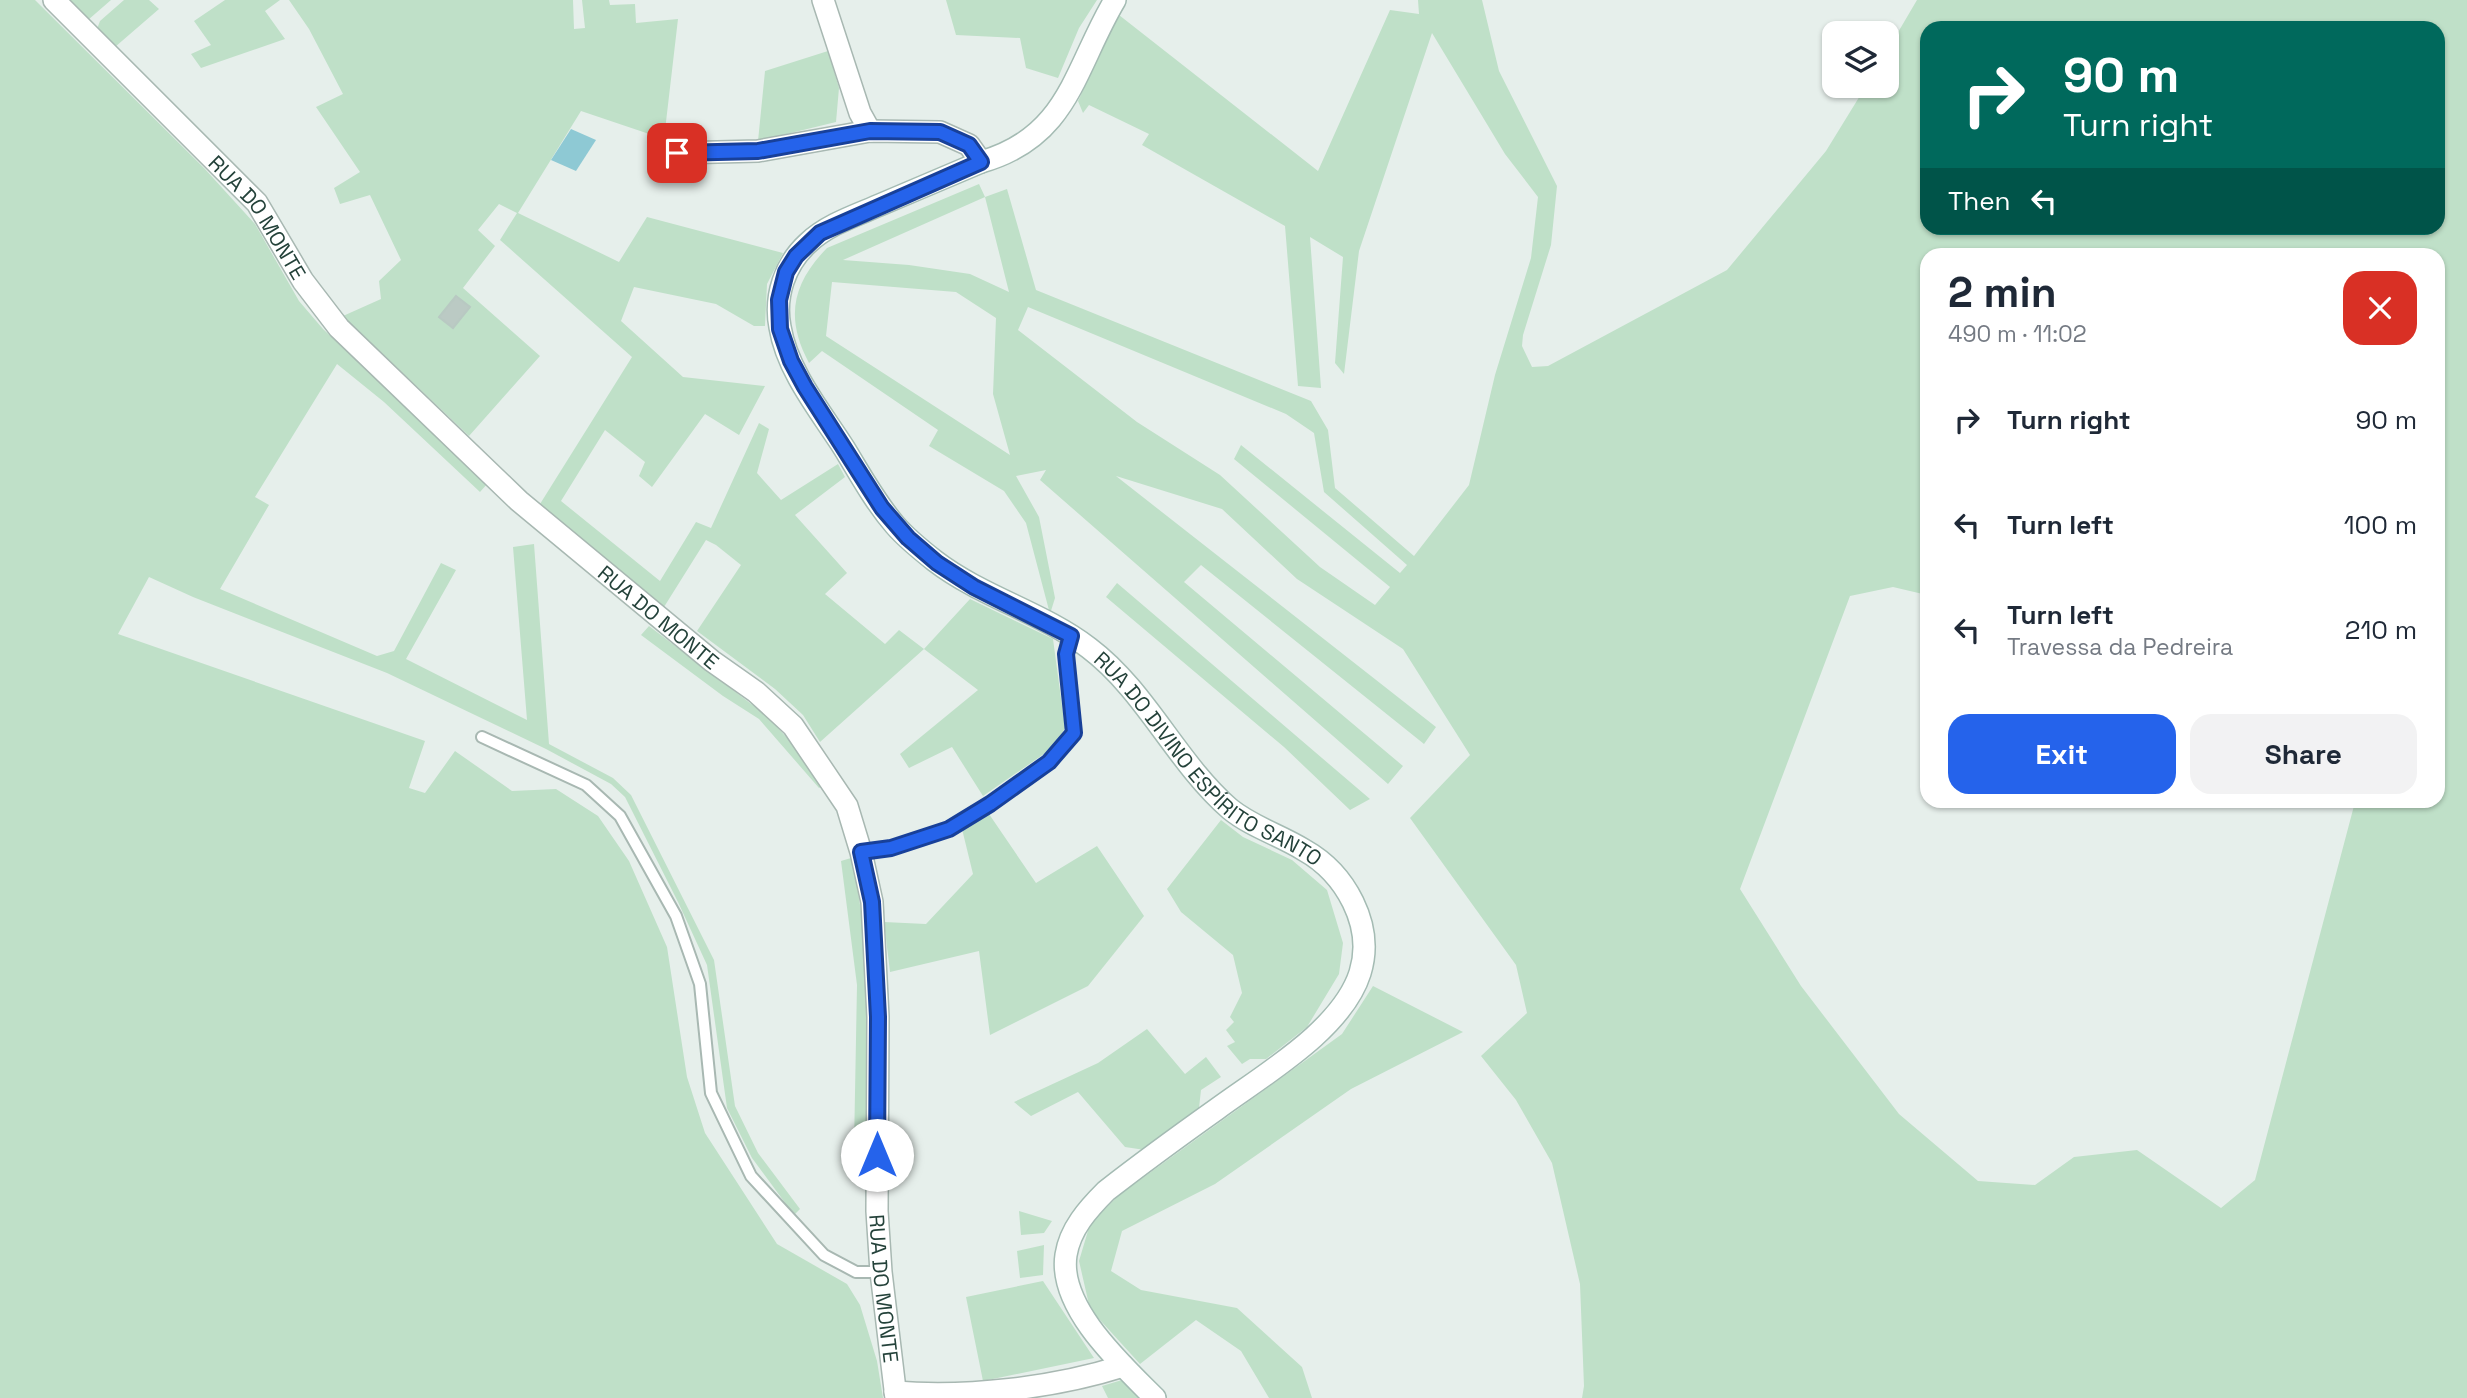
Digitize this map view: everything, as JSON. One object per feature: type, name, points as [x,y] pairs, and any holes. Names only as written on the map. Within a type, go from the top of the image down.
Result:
[{"type":"street","name":"RUA DO MONTE","points":[[54,0],[257,202],[303,282],[339,328],[519,501],[712,661],[755,692],[793,726],[847,806],[872,902],[878,1017],[877,1211],[895,1395]]},
{"type":"street","points":[[823,0],[860,113],[870,131]]},
{"type":"street","name":"RUA DO DIVINO ESPÍRITO SANTO","points":[[1115,0],[1073,84],[1049,122],[1037,134],[1006,155],[981,162],[820,233],[796,256],[786,272],[779,300],[780,329],[791,361],[805,387],[882,508],[908,538],[937,563],[964,581],[1071,636],[1112,667],[1182,758],[1215,795],[1234,813],[1255,826],[1306,850],[1338,877],[1357,909],[1362,942],[1360,974],[1339,1012],[1325,1027],[1106,1191],[1077,1227],[1066,1256],[1066,1274],[1071,1292],[1093,1329],[1123,1366],[1155,1398]]},
{"type":"street","points":[[677,153],[758,151],[870,131],[940,132],[969,145],[981,162]]},
{"type":"street","points":[[895,1395],[930,1396],[1016,1388],[1098,1374],[1123,1366]]},
{"type":"lane","points":[[861,852],[891,848],[949,829],[1049,762],[1074,733],[1066,654],[1071,636]]},
{"type":"lane","points":[[482,737],[586,785],[620,816],[676,916],[700,984],[711,1093],[751,1176],[824,1255],[856,1272],[881,1272]]},
{"type":"green space","points":[[0,0],[35,0],[204,168],[255,224],[299,301],[323,329],[488,483],[480,492],[384,402],[337,364],[255,497],[269,505],[220,589],[377,656],[394,651],[441,563],[456,570],[406,659],[527,720],[513,547],[534,544],[549,744],[613,778],[631,795],[714,960],[735,1106],[758,1153],[800,1209],[794,1215],[752,1158],[727,1108],[707,965],[625,797],[611,784],[546,749],[387,673],[149,577],[118,634],[425,741],[409,788],[425,793],[455,751],[512,791],[556,789],[598,816],[629,861],[667,947],[687,1077],[705,1133],[777,1244],[847,1284],[860,1305],[877,1361],[883,1398],[0,1398]]},
{"type":"green space","points":[[68,0],[111,0],[88,20]]},
{"type":"green space","points":[[124,0],[149,0],[159,9],[115,47],[97,29],[100,21]]},
{"type":"green space","points":[[225,0],[280,0],[265,11],[285,39],[201,68],[191,54],[211,45],[194,21]]},
{"type":"green space","points":[[289,0],[573,0],[574,29],[585,28],[582,0],[609,0],[610,5],[635,4],[636,23],[678,19],[664,139],[581,111],[518,213],[619,262],[647,217],[783,253],[767,284],[765,326],[754,326],[716,304],[634,287],[621,321],[683,377],[765,386],[739,435],[705,414],[652,487],[639,476],[645,462],[605,430],[561,501],[660,581],[696,522],[711,528],[759,423],[769,429],[757,473],[781,500],[838,464],[845,477],[795,515],[847,573],[825,594],[885,644],[899,630],[924,649],[820,742],[803,715],[775,689],[697,631],[741,565],[706,540],[664,607],[540,504],[632,357],[500,240],[517,213],[499,204],[478,230],[495,246],[463,288],[540,356],[469,436],[343,316],[381,299],[379,281],[401,260],[370,195],[340,204],[334,188],[360,172],[316,107],[343,94],[309,29]],"holes":[[[456,296],[470,307],[453,328],[439,317]]]},
{"type":"green space","points":[[946,0],[1097,0],[1079,28],[1058,78],[1026,68],[1020,38],[956,35]]},
{"type":"green space","points":[[1418,0],[1482,0],[1499,71],[1557,186],[1551,245],[1522,346],[1532,367],[1548,366],[1727,270],[1826,151],[1859,98],[1899,98],[1899,31],[1917,0],[2467,0],[2467,1398],[1582,1398],[1584,1386],[1580,1284],[1552,1163],[1516,1100],[1481,1056],[1527,1013],[1516,965],[1410,818],[1470,755],[1403,649],[1297,579],[1222,509],[1116,476],[1436,727],[1424,744],[1201,565],[1184,582],[1403,766],[1388,784],[1040,480],[1046,470],[1016,476],[1039,517],[1055,598],[1050,614],[1026,523],[1004,491],[929,446],[938,430],[822,351],[809,363],[797,331],[795,316],[800,288],[815,261],[827,248],[979,184],[985,197],[1007,189],[1036,290],[1311,401],[1328,430],[1335,488],[1414,556],[1469,485],[1495,375],[1531,258],[1538,197],[1505,154],[1432,33],[1359,251],[1344,374],[1335,363],[1343,257],[1310,237],[1321,388],[1298,386],[1285,226],[1142,145],[1149,134],[1089,105],[1083,113],[1078,101],[1119,15],[1318,171],[1390,10],[1419,14]],"holes":[[[985,197],[1009,292],[970,274],[909,265],[843,260]],[[832,282],[956,292],[996,318],[993,394],[1010,455],[826,336]],[[1028,307],[1286,414],[1314,433],[1324,492],[1407,565],[1400,573],[1241,445],[1234,459],[1390,587],[1375,605],[1320,567],[1220,475],[1137,422],[1018,330]]]},
{"type":"green space","points":[[828,51],[839,88],[836,122],[758,141],[765,71]]},
{"type":"green space","points":[[1117,583],[1370,799],[1350,810],[1284,747],[1106,597]]},
{"type":"green space","points":[[970,599],[1053,639],[1065,728],[1054,747],[983,796],[952,747],[909,768],[900,754],[978,690],[924,649]]},
{"type":"green space","points":[[649,626],[767,716],[824,785],[819,788],[759,719],[723,696],[641,635]]},
{"type":"green space","points":[[989,814],[1036,883],[1097,846],[1144,916],[1088,986],[990,1035],[979,951],[890,972],[884,922],[926,924],[973,874],[962,829]]},
{"type":"green space","points":[[1221,820],[1243,837],[1292,860],[1327,890],[1343,943],[1339,974],[1307,1027],[1266,1059],[1250,1059],[1242,1064],[1227,1046],[1235,1042],[1226,1030],[1234,1022],[1230,1017],[1242,993],[1233,955],[1181,912],[1167,889]]},
{"type":"green space","points":[[851,858],[866,965],[866,1147],[854,1147],[857,985],[841,861]]},
{"type":"green space","points":[[1373,986],[1463,1032],[1351,1089],[1215,1184],[1122,1231],[1111,1271],[1141,1290],[1237,1308],[1302,1367],[1312,1398],[1269,1398],[1241,1351],[1196,1320],[1140,1364],[1090,1309],[1079,1261],[1090,1224],[1119,1195],[1342,1034]]},
{"type":"green space","points":[[1147,1029],[1185,1074],[1206,1057],[1221,1077],[1201,1090],[1199,1108],[1145,1150],[1125,1147],[1078,1092],[1031,1116],[1014,1102],[1098,1063]]},
{"type":"green space","points":[[1019,1211],[1052,1221],[1044,1233],[1021,1235]]},
{"type":"green space","points":[[1044,1245],[1043,1275],[1020,1278],[1017,1251]]},
{"type":"green space","points":[[1043,1281],[1094,1358],[983,1381],[966,1297]]},
{"type":"green space","points":[[1122,1380],[1139,1398],[1108,1398],[1102,1386]]},
{"type":"water","points":[[571,129],[596,140],[576,171],[551,160]]},
{"type":"building","points":[[456,296],[470,307],[453,328],[439,317]]},
{"type":"route","points":[[677,153],[758,151],[870,131],[940,132],[969,145],[981,162],[844,220],[820,233],[796,256],[786,272],[779,300],[780,329],[791,361],[894,524],[922,551],[953,574],[1071,636],[1066,654],[1074,733],[1049,762],[949,829],[891,848],[861,852],[872,902],[878,1017],[877,1155]]}]
